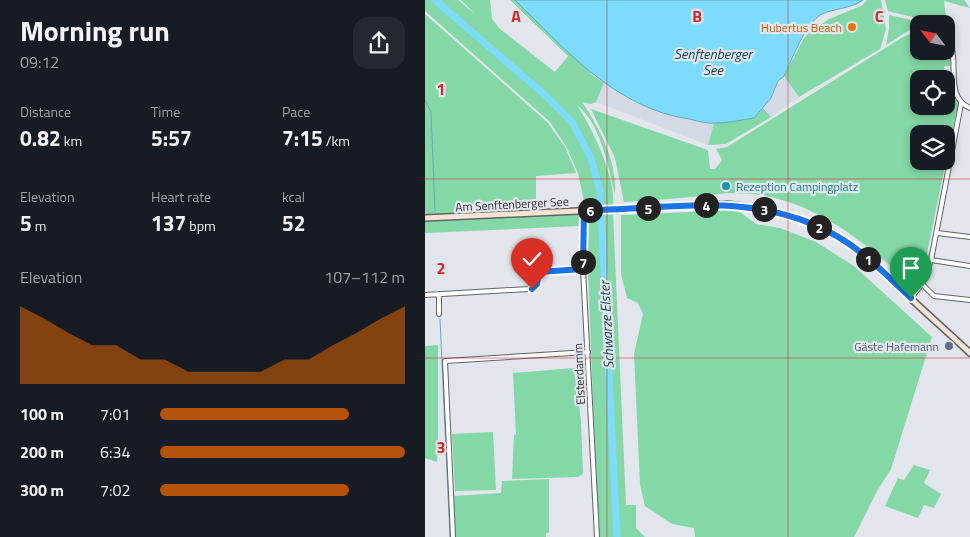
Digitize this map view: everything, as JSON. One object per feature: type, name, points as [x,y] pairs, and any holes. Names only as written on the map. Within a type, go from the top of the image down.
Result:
[{"type":"street","points":[[911,298],[922,284],[931,260],[961,104],[954,85],[953,60]]},
{"type":"street","points":[[961,104],[970,108]]},
{"type":"street","name":"Am Senftenberger See","points":[[425,218],[727,204],[751,207],[789,216],[832,233],[844,241],[911,298],[970,353]]},
{"type":"street","name":"Elsterdamm","points":[[587,210],[583,269],[597,537]]},
{"type":"street","points":[[937,234],[970,237]]},
{"type":"street","points":[[931,260],[970,266]]},
{"type":"street","points":[[425,295],[528,290],[535,287],[539,272],[583,269]]},
{"type":"street","points":[[922,284],[934,296],[970,300]]},
{"type":"street","points":[[439,294],[439,314]]},
{"type":"street","points":[[453,537],[445,361],[588,352]]},
{"type":"shaded area","points":[[784,76],[799,97],[771,117],[763,108]]},
{"type":"shaded area","points":[[604,83],[632,102],[680,118],[714,123],[708,145],[596,102]]},
{"type":"green space","points":[[425,0],[458,0],[476,15],[461,0],[490,0],[492,19],[500,29],[555,72],[568,56],[510,0],[515,0],[594,76],[604,83],[596,102],[591,104],[582,102],[606,146],[613,170],[615,194],[598,134],[585,113],[577,105],[602,153],[611,181],[613,205],[585,206],[578,173],[566,146],[550,122],[425,11]]},
{"type":"green space","points":[[867,0],[881,0],[886,29],[880,49],[799,97],[784,76],[804,38],[829,19],[861,6]]},
{"type":"green space","points":[[885,0],[964,0],[970,8],[944,1],[946,15],[910,16],[888,11]]},
{"type":"green space","points":[[425,14],[548,123],[565,147],[576,173],[536,176],[536,215],[581,212],[580,226],[425,233]]},
{"type":"green space","points":[[889,15],[910,20],[910,30],[886,45]]},
{"type":"green space","points":[[910,34],[910,60],[950,60],[950,66],[944,66],[944,70],[910,70],[910,115],[955,115],[955,92],[962,109],[957,109],[953,125],[910,125],[910,170],[944,170],[926,258],[917,283],[922,284],[918,290],[877,254],[833,223],[810,210],[785,201],[759,195],[730,193],[624,202],[615,158],[591,109],[708,150],[710,169],[715,169],[722,160],[716,149],[727,147],[903,37]]},
{"type":"green space","points":[[763,108],[771,117],[726,144],[708,145],[714,123],[754,118]]},
{"type":"green space","points":[[737,210],[756,224],[780,228],[816,242],[854,266],[932,337],[891,469],[877,491],[854,537],[695,537],[694,528],[672,524],[645,506],[640,484],[634,354],[643,314],[638,303],[627,298],[621,274],[621,215]]},
{"type":"green space","points":[[613,213],[626,505],[636,505],[636,528],[645,537],[598,537],[586,214]]},
{"type":"green space","points":[[438,345],[437,462],[425,458],[425,346]]},
{"type":"green space","points":[[574,368],[581,421],[583,474],[578,477],[512,479],[514,435],[516,434],[513,373]]},
{"type":"green space","points":[[493,432],[496,490],[455,491],[452,434]]},
{"type":"green space","points":[[914,465],[930,470],[924,483],[941,494],[934,508],[924,505],[918,518],[885,506],[898,478],[904,480]]},
{"type":"green space","points":[[549,479],[549,533],[546,533],[546,537],[455,537],[453,496],[501,493],[502,481]]},
{"type":"water","name":"Senftenberger See","points":[[515,0],[863,0],[853,5],[822,14],[810,25],[795,51],[784,76],[778,81],[771,98],[754,118],[713,123],[662,113],[638,103],[615,90],[573,57]]},
{"type":"waterway","name":"Schwarze Elster","points":[[435,0],[546,96],[572,122],[591,158],[600,191],[617,537]]},
{"type":"waterway","points":[[425,100],[431,112],[435,211]]},
{"type":"waterway","points":[[440,319],[450,537]]},
{"type":"place","name":"Hubertus Beach","points":[[852,27]]},
{"type":"place","name":"Rezeption Campingplatz","points":[[726,186]]},
{"type":"place","name":"Gäste Hafemann","points":[[949,346]]},
{"type":"route","points":[[532,289],[537,284],[539,272],[583,269],[584,210],[727,204],[772,210],[832,233],[863,255],[911,298]]}]
